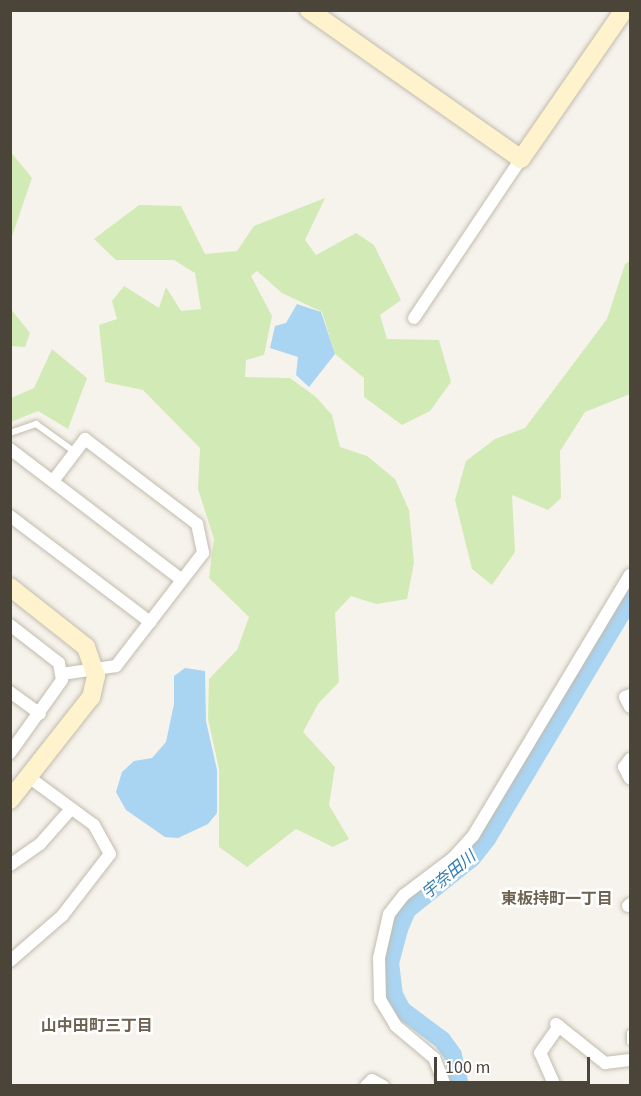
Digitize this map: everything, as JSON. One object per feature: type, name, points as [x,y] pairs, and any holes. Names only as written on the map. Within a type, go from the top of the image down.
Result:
[{"type":"street","points":[[309,10],[521,159]]},
{"type":"street","points":[[414,318],[624,10]]},
{"type":"street","points":[[53,481],[85,439],[197,524],[203,553],[116,666],[62,674]]},
{"type":"street","points":[[10,448],[182,580]]},
{"type":"street","points":[[10,516],[150,622]]},
{"type":"street","points":[[445,1086],[434,1058],[396,1026],[380,999],[379,958],[389,914],[404,895],[453,858],[473,836],[630,575]]},
{"type":"street","points":[[10,587],[86,647],[96,670],[91,697],[30,778],[10,800]]},
{"type":"street","points":[[10,625],[53,658],[62,674],[60,687],[10,753]]},
{"type":"street","points":[[10,692],[40,714]]},
{"type":"street","points":[[630,694],[625,698],[630,707]]},
{"type":"street","points":[[630,759],[624,767],[630,779]]},
{"type":"street","points":[[10,961],[62,916],[110,854],[93,825],[30,778]]},
{"type":"street","points":[[10,865],[40,844],[70,809]]},
{"type":"street","points":[[555,1086],[540,1053],[558,1025],[605,1063],[630,1060]]},
{"type":"street","points":[[366,1086],[372,1080],[383,1086]]},
{"type":"lane","points":[[10,433],[36,424],[75,452]]},
{"type":"lane","points":[[630,1034],[630,1042]]},
{"type":"green space","points":[[10,151],[32,178],[11,239],[10,239]]},
{"type":"green space","points":[[325,198],[305,240],[316,255],[356,233],[374,245],[401,300],[380,315],[387,339],[439,340],[451,382],[430,411],[402,425],[364,397],[364,378],[335,354],[322,312],[282,293],[257,271],[251,276],[272,316],[264,355],[246,360],[245,377],[290,378],[316,397],[332,415],[340,447],[367,456],[395,479],[409,510],[414,563],[407,599],[376,604],[351,596],[335,613],[339,682],[318,704],[303,732],[335,767],[329,805],[349,839],[333,847],[296,829],[247,867],[219,847],[219,769],[208,719],[209,679],[237,650],[249,617],[209,578],[214,539],[198,489],[200,448],[143,390],[105,382],[99,325],[117,319],[112,301],[124,286],[159,308],[166,287],[181,311],[201,309],[195,273],[174,260],[116,260],[94,239],[139,205],[181,206],[205,254],[237,251],[254,226]]},
{"type":"green space","points":[[630,261],[630,394],[585,412],[560,451],[561,498],[548,510],[512,495],[515,552],[492,585],[472,569],[455,500],[466,461],[495,439],[525,428],[607,319],[625,264]]},
{"type":"green space","points":[[10,308],[30,333],[25,347],[11,346]]},
{"type":"green space","points":[[52,349],[87,378],[68,429],[38,411],[11,422],[11,398],[34,388]]},
{"type":"water","points":[[297,304],[321,312],[335,354],[309,387],[296,375],[298,357],[270,348],[275,326],[286,323]]},
{"type":"water","points":[[185,668],[205,671],[206,721],[217,770],[217,813],[208,824],[178,838],[165,837],[126,810],[116,792],[122,772],[134,761],[152,758],[166,742],[174,704],[174,676]]},
{"type":"waterway","name":"宇奈田川","points":[[460,1086],[453,1055],[442,1040],[402,1010],[394,995],[390,963],[399,929],[407,910],[472,858],[487,839],[630,599]]},
{"type":"district","name":"東板持町一丁目","points":[[557,899]]},
{"type":"district","name":"山中田町三丁目","points":[[97,1026]]}]
